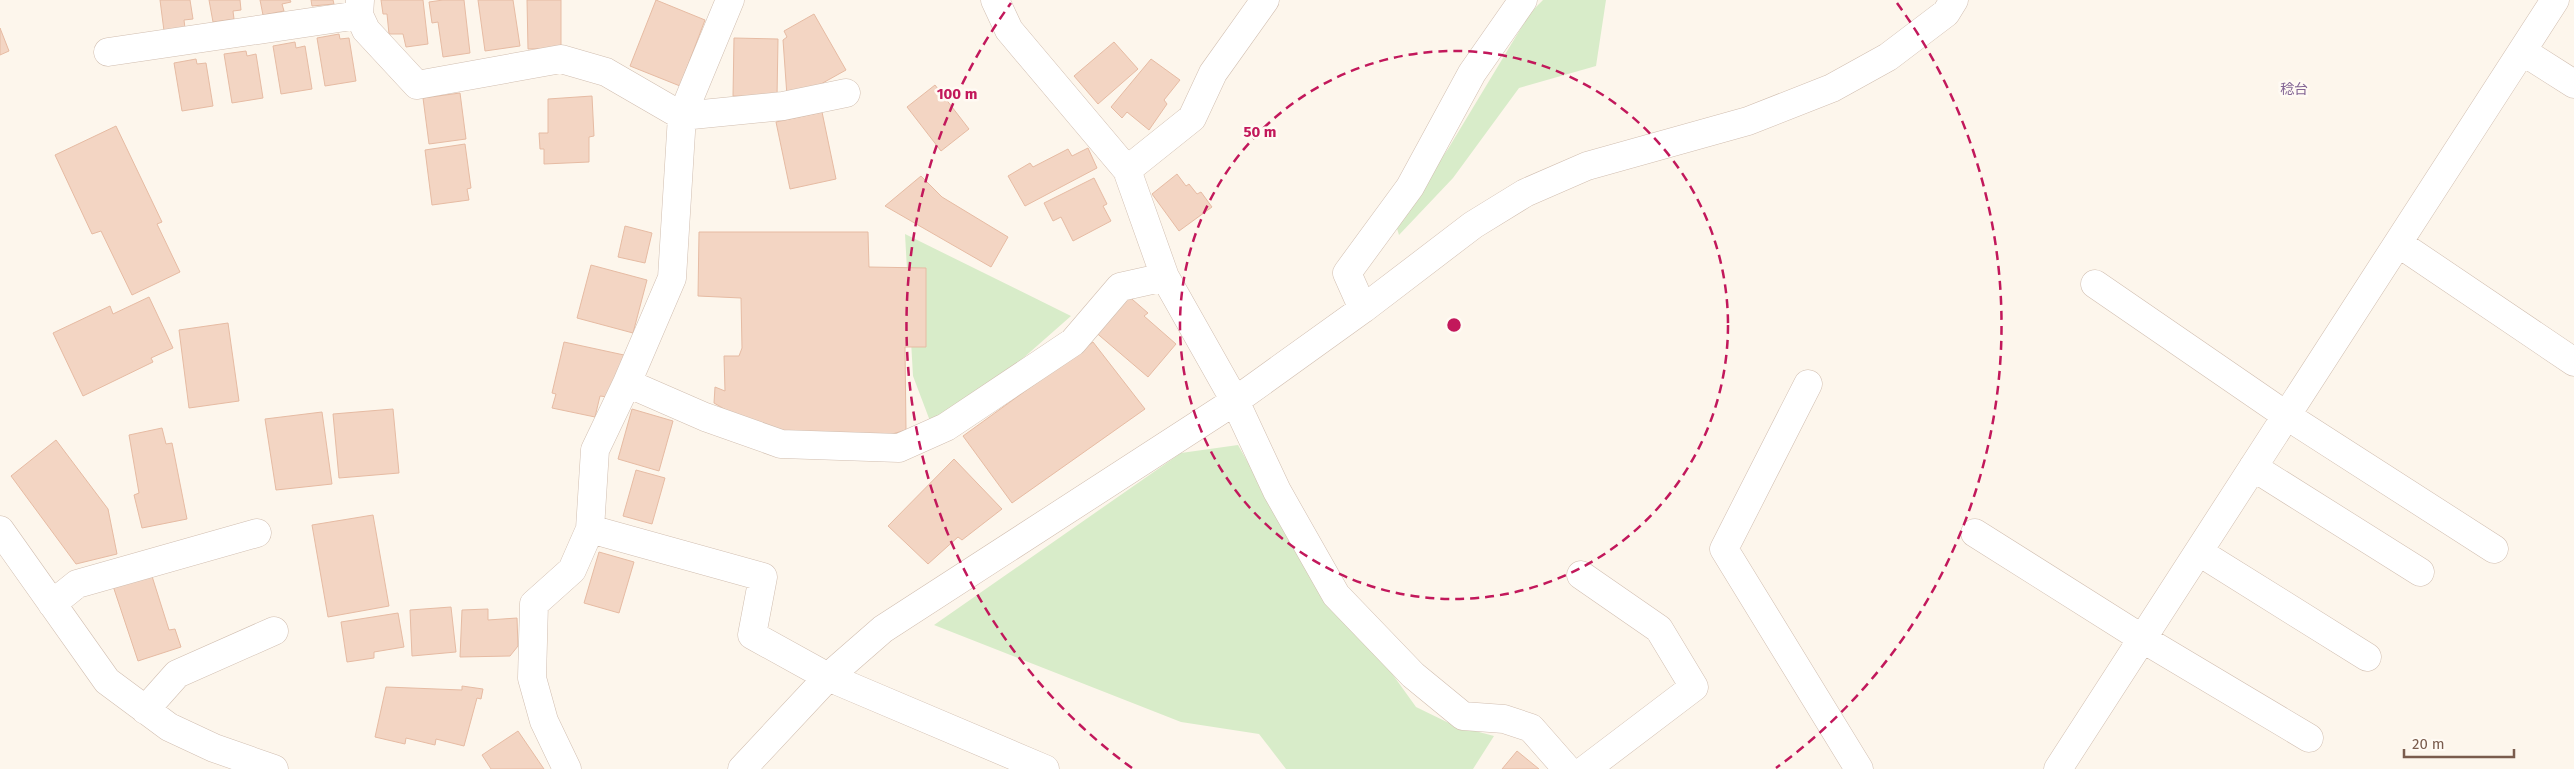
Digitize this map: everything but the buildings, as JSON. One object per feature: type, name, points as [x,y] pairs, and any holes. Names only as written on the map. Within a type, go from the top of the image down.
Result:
[{"type":"street","points":[[567,769],[544,721],[532,678],[534,604],[572,570],[590,529],[595,450],[627,383],[672,278],[682,116],[730,0]]},
{"type":"street","points":[[995,0],[1009,30],[1127,170],[1165,277],[1235,400],[1277,491],[1336,595],[1413,675],[1463,716],[1504,719],[1531,728],[1567,769]]},
{"type":"street","points":[[1127,170],[1192,118],[1213,73],[1265,0]]},
{"type":"street","points":[[1363,309],[1347,272],[1410,187],[1472,72],[1523,0]]},
{"type":"street","points":[[742,769],[828,677],[883,629],[1235,400],[1363,309],[1473,225],[1526,194],[1587,166],[1748,121],[1832,88],[1888,57],[1946,13],[1954,0]]},
{"type":"street","points":[[2058,769],[2555,0]]},
{"type":"street","points":[[108,52],[359,7],[366,30],[417,85],[561,59],[606,72],[682,116],[783,106],[846,93]]},
{"type":"street","points":[[2522,51],[2574,84]]},
{"type":"street","points":[[2398,243],[2574,362]]},
{"type":"street","points":[[627,383],[706,417],[781,444],[899,448],[946,427],[1073,342],[1120,288],[1165,277]]},
{"type":"street","points":[[2095,284],[2286,416],[2494,549]]},
{"type":"street","points":[[1808,384],[1724,549],[1859,769]]},
{"type":"street","points":[[2253,467],[2420,572]]},
{"type":"street","points":[[590,529],[763,577],[752,635],[828,677],[1045,769]]},
{"type":"street","points":[[0,530],[107,681],[211,758],[274,769]]},
{"type":"street","points":[[52,604],[77,584],[257,533]]},
{"type":"street","points":[[1975,534],[2143,639],[2309,738]]},
{"type":"street","points":[[2199,552],[2368,657]]},
{"type":"street","points":[[1581,576],[1659,629],[1694,687],[1586,769]]},
{"type":"street","points":[[145,710],[177,674],[274,631]]},
{"type":"green space","points":[[1543,0],[1606,0],[1596,66],[1519,88],[1453,178],[1399,235],[1395,222],[1448,149],[1530,13]]},
{"type":"green space","points":[[905,234],[1071,316],[1021,360],[930,421],[913,376]]},
{"type":"green space","points":[[1238,445],[1326,600],[1383,661],[1416,707],[1453,725],[1494,736],[1473,769],[1286,769],[1259,734],[1181,722],[934,625],[1181,453]]},
{"type":"district","name":"稔台","points":[[2294,89]]}]
